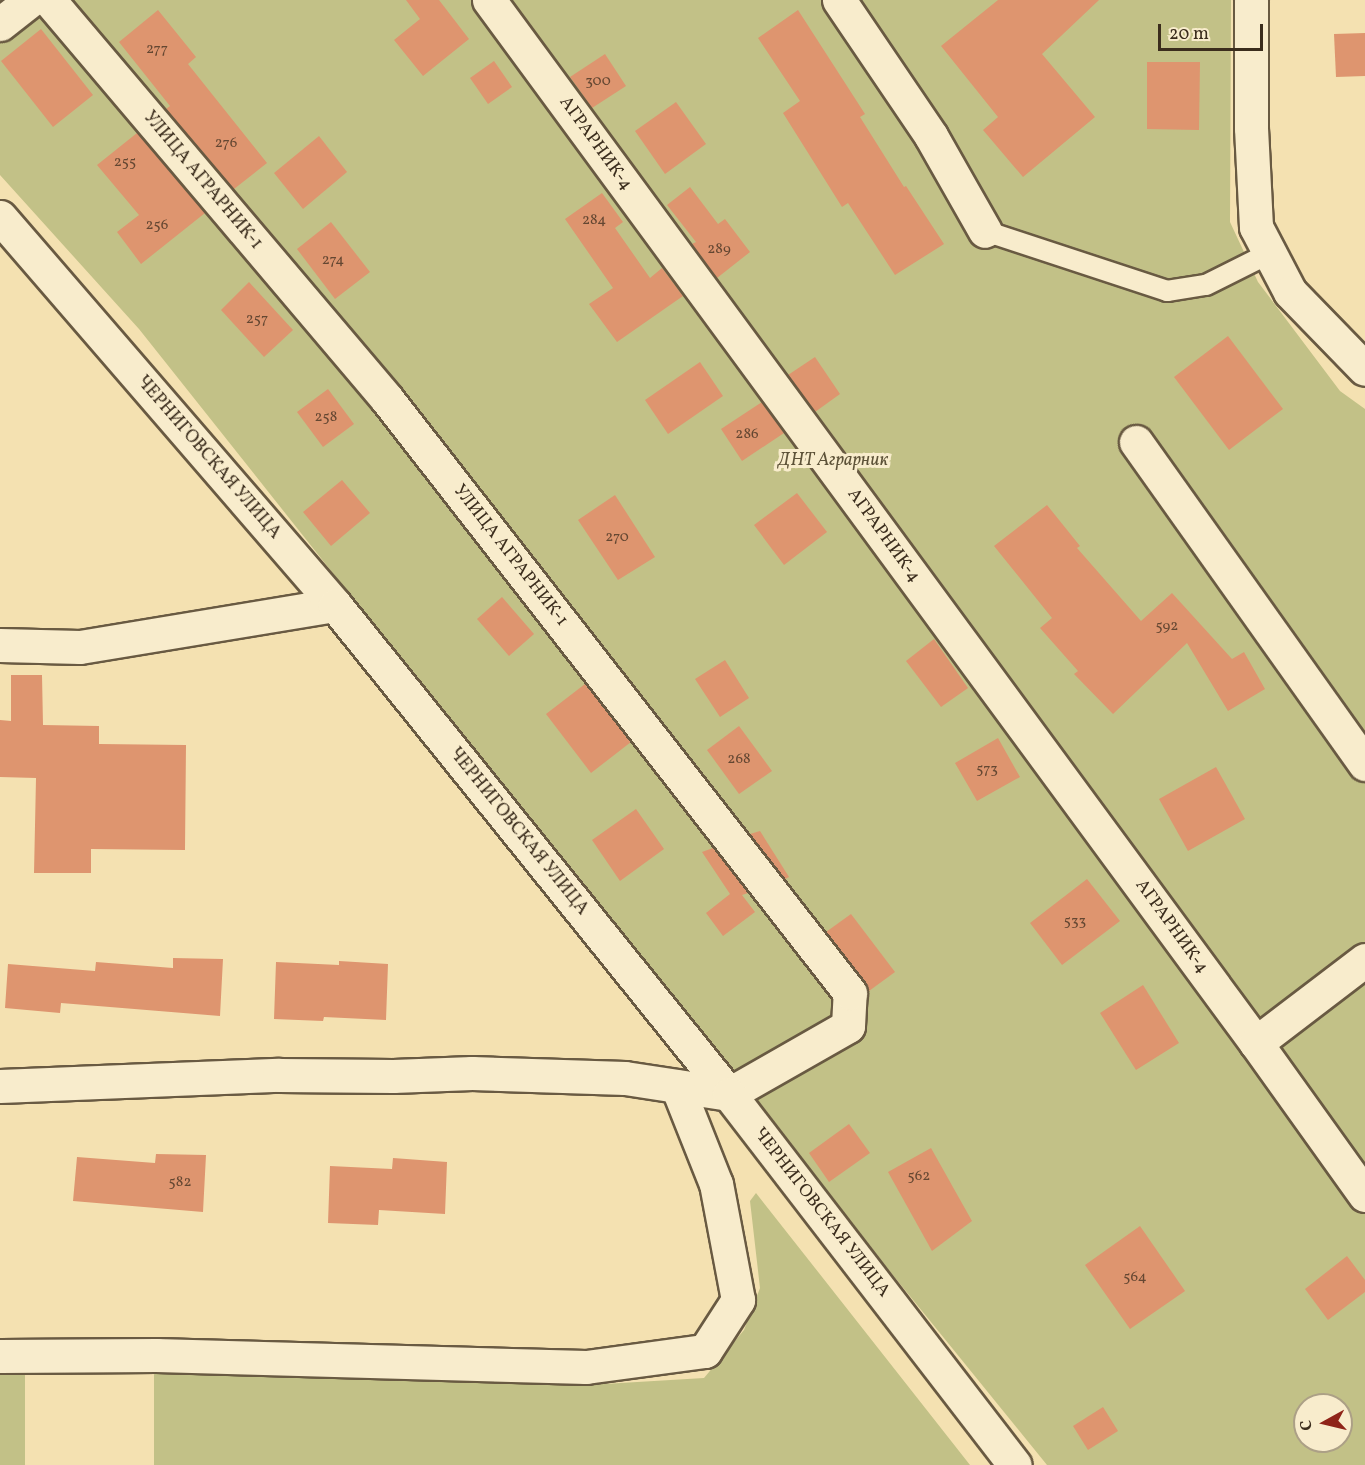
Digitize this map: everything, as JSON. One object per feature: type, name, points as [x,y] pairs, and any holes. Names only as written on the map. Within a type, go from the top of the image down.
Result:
[{"type":"street","points":[[0,24],[31,0]]},
{"type":"street","name":"УЛИЦА АГРАРНИК-1","points":[[49,0],[387,399],[850,993],[848,1026],[729,1094]]},
{"type":"street","name":"АГРАРНИК-4","points":[[489,0],[1256,1043],[1365,1195]]},
{"type":"street","points":[[839,0],[931,136],[985,231]]},
{"type":"street","points":[[1251,0],[1251,128],[1256,227],[1290,292],[1365,369]]},
{"type":"street","name":"ЧЕРНИГОВСКАЯ УЛИЦА","points":[[0,217],[335,605],[729,1094],[1015,1465]]},
{"type":"street","points":[[1136,442],[1365,764]]},
{"type":"street","points":[[0,645],[81,647],[335,605]]},
{"type":"street","points":[[1256,1043],[1365,960]]},
{"type":"street","points":[[0,1086],[279,1075],[382,1076],[472,1073],[625,1078],[729,1094]]},
{"type":"street","points":[[0,1356],[156,1355],[586,1367],[705,1351],[738,1300],[716,1184],[677,1086]]},
{"type":"lane","points":[[985,231],[1167,291],[1206,285],[1270,253]]},
{"type":"green space","name":"ДНТ Аграрник","points":[[0,0],[1231,0],[1230,222],[1258,282],[1340,391],[1365,409],[1365,1465],[1047,1465],[767,1120],[139,329],[0,175]]},
{"type":"green space","points":[[756,1193],[970,1465],[154,1465],[154,1373],[604,1384],[704,1378],[744,1330],[760,1288],[750,1201]]},
{"type":"green space","points":[[0,1373],[25,1373],[25,1465],[0,1465]]},
{"type":"building","points":[[406,0],[439,0],[469,39],[423,76],[394,40],[420,19]]},
{"type":"building","points":[[998,0],[1099,0],[1042,54],[1095,117],[1023,177],[983,130],[998,117],[941,46]]},
{"type":"building","points":[[158,10],[196,57],[188,64],[267,163],[234,189],[166,109],[170,106],[119,42]]},
{"type":"building","points":[[798,10],[865,114],[860,117],[904,187],[906,186],[944,244],[895,275],[848,203],[842,207],[783,113],[800,101],[758,38]]},
{"type":"building","points":[[41,29],[93,95],[53,127],[1,61]]},
{"type":"building","points":[[1365,33],[1365,76],[1336,77],[1334,34]]},
{"type":"building","points":[[605,54],[626,86],[592,108],[570,77]]},
{"type":"building","points":[[494,61],[512,87],[488,104],[470,78]]},
{"type":"building","points":[[1147,62],[1200,62],[1199,130],[1147,129]]},
{"type":"building","points":[[676,102],[706,144],[665,174],[635,131]]},
{"type":"building","points":[[137,133],[205,213],[141,264],[117,232],[139,215],[97,165]]},
{"type":"building","points":[[319,136],[347,172],[303,209],[274,173]]},
{"type":"building","points":[[690,187],[718,224],[725,219],[750,252],[717,278],[692,244],[696,242],[667,205]]},
{"type":"building","points":[[602,193],[623,222],[615,228],[650,278],[662,268],[683,296],[617,342],[589,304],[613,288],[565,219]]},
{"type":"building","points":[[331,222],[370,272],[335,299],[297,249]]},
{"type":"building","points":[[249,282],[293,330],[264,357],[221,310]]},
{"type":"building","points":[[1228,336],[1283,409],[1229,450],[1174,377]]},
{"type":"building","points":[[815,357],[840,394],[815,412],[788,375]]},
{"type":"building","points":[[700,362],[723,396],[668,434],[645,400]]},
{"type":"building","points":[[328,389],[354,424],[323,447],[297,412]]},
{"type":"building","points":[[762,402],[784,433],[742,461],[721,429]]},
{"type":"building","points":[[342,480],[370,513],[331,546],[303,512]]},
{"type":"building","points":[[797,493],[827,532],[784,565],[754,525]]},
{"type":"building","points":[[615,495],[655,557],[618,580],[578,520]]},
{"type":"building","points":[[1047,505],[1080,546],[1077,548],[1141,621],[1172,593],[1232,659],[1244,652],[1265,689],[1228,711],[1187,643],[1113,714],[1074,674],[1078,671],[1040,628],[1052,618],[994,546]]},
{"type":"building","points":[[502,597],[534,634],[509,656],[477,619]]},
{"type":"building","points":[[934,639],[968,688],[941,707],[906,661]]},
{"type":"building","points":[[725,660],[749,698],[720,717],[695,679]]},
{"type":"building","points":[[11,675],[42,675],[43,725],[99,726],[99,744],[186,745],[185,850],[91,849],[91,873],[34,873],[36,778],[0,777],[0,720],[11,721]]},
{"type":"building","points":[[585,684],[631,742],[591,773],[546,714]]},
{"type":"building","points":[[739,726],[772,771],[739,794],[707,750]]},
{"type":"building","points":[[998,738],[1020,777],[977,801],[955,763]]},
{"type":"building","points":[[1216,767],[1245,819],[1188,851],[1159,799]]},
{"type":"building","points":[[636,809],[664,849],[620,881],[592,840]]},
{"type":"building","points":[[760,831],[789,877],[785,879],[750,834]]},
{"type":"building","points":[[713,848],[748,893],[742,895],[755,912],[723,936],[706,913],[730,894],[702,852]]},
{"type":"building","points":[[1087,879],[1120,921],[1062,965],[1030,923]]},
{"type":"building","points":[[851,914],[895,972],[869,991],[826,932]]},
{"type":"building","points":[[173,958],[223,959],[220,1016],[61,1003],[60,1013],[5,1008],[8,964],[95,971],[96,962],[173,968]]},
{"type":"building","points":[[339,961],[388,964],[386,1020],[324,1017],[323,1021],[274,1019],[276,962],[339,965]]},
{"type":"building","points":[[1143,985],[1179,1043],[1136,1070],[1100,1013]]},
{"type":"building","points":[[849,1124],[870,1153],[829,1182],[809,1153]]},
{"type":"building","points":[[931,1148],[972,1221],[932,1251],[888,1172]]},
{"type":"building","points":[[156,1154],[206,1155],[203,1212],[73,1201],[77,1157],[155,1163]]},
{"type":"building","points":[[393,1158],[447,1162],[445,1214],[379,1210],[378,1225],[328,1223],[330,1166],[392,1169]]},
{"type":"building","points":[[1140,1226],[1185,1291],[1130,1329],[1085,1265]]},
{"type":"building","points":[[1347,1256],[1365,1280],[1365,1292],[1328,1320],[1305,1289]]},
{"type":"building","points":[[1103,1407],[1118,1431],[1088,1450],[1073,1426]]}]
